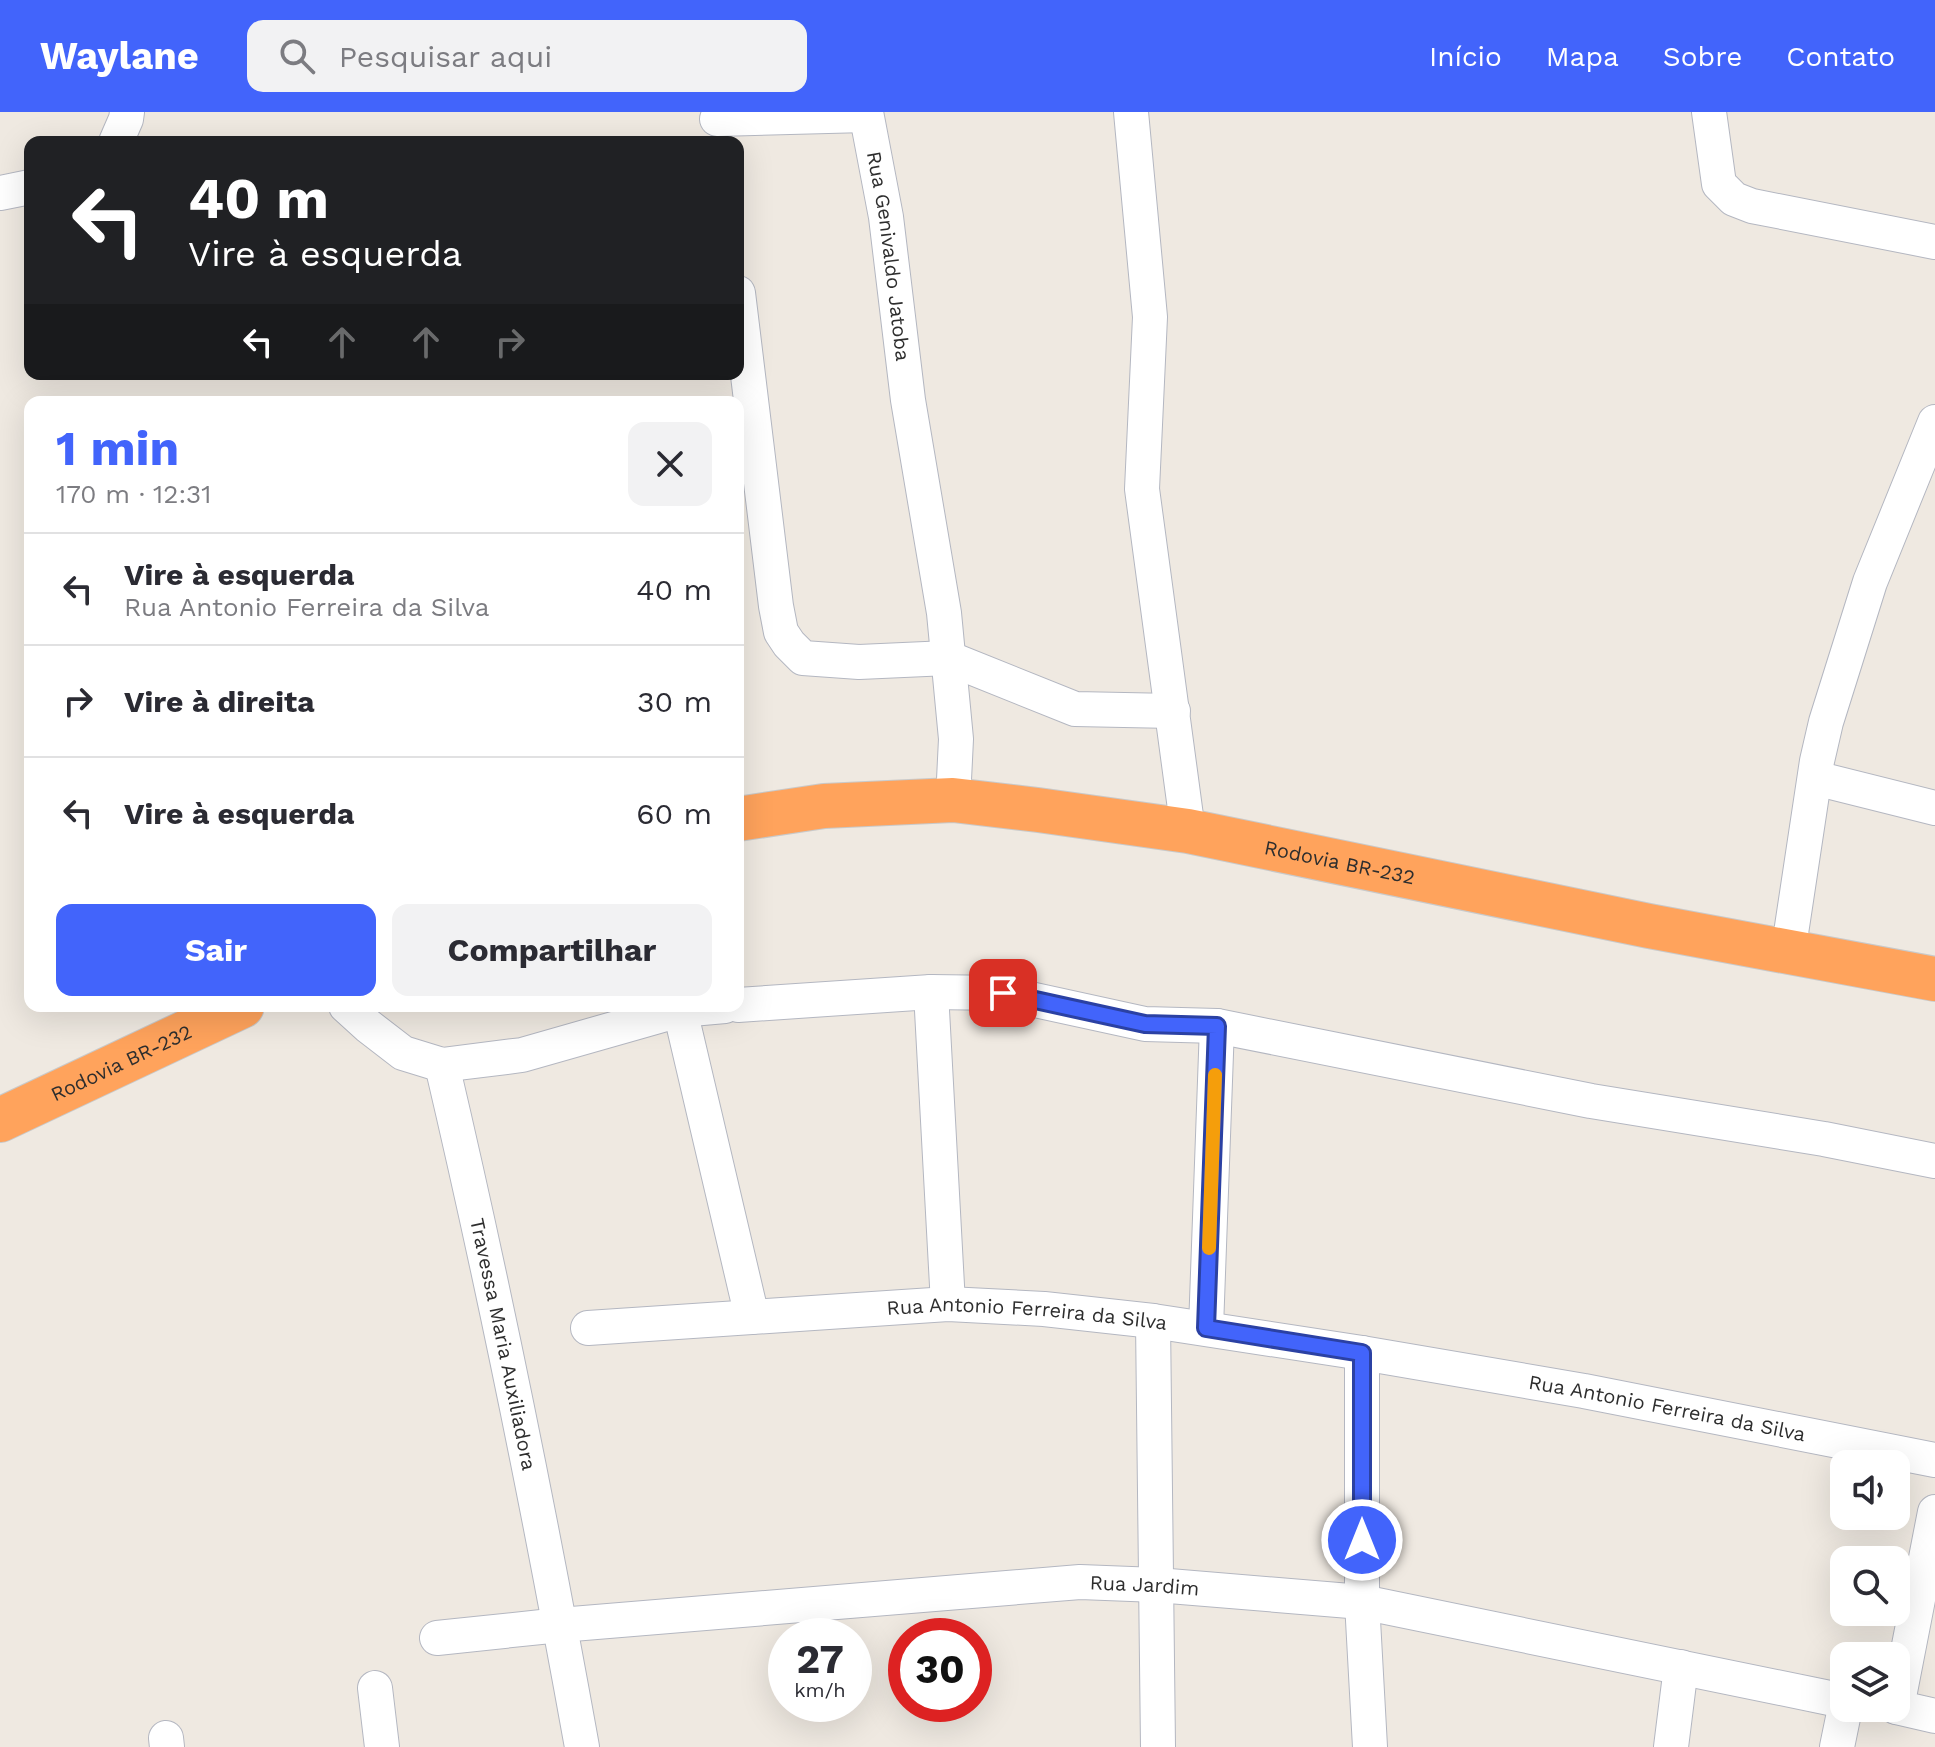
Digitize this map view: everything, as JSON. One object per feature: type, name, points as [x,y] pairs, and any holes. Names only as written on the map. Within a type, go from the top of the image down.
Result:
[{"type":"highway","name":"Rodovia BR-232","points":[[744,818],[824,806],[953,800],[1038,810],[1188,831],[1788,953],[1935,979]]},
{"type":"highway","name":"Rodovia BR-232","points":[[0,1120],[229,1012]]},
{"type":"street","points":[[119,136],[127,112]]},
{"type":"street","points":[[1131,112],[1150,317],[1142,489],[1188,831]]},
{"type":"street","points":[[1709,112],[1719,184],[1734,199],[1752,206],[1934,239]]},
{"type":"street","points":[[717,124],[866,113]]},
{"type":"street","name":"Rua Genivaldo Jatoba","points":[[866,113],[886,217],[908,400],[944,613],[956,739],[953,800]]},
{"type":"street","points":[[0,193],[24,188]]},
{"type":"street","points":[[744,342],[776,606],[781,632],[803,658],[859,662],[948,658],[1075,709],[1173,711]]},
{"type":"street","points":[[1788,953],[1826,722],[1870,582],[1935,422]]},
{"type":"street","points":[[1815,778],[1935,808]]},
{"type":"street","points":[[931,992],[948,1304]]},
{"type":"street","points":[[744,1005],[931,992],[1003,993],[1145,1024],[1217,1026],[1591,1101],[1824,1139],[1935,1161]]},
{"type":"street","points":[[353,1012],[403,1053],[442,1065],[522,1055],[673,1012]]},
{"type":"street","points":[[680,1012],[752,1317]]},
{"type":"street","points":[[1206,1328],[1217,1026]]},
{"type":"street","name":"Travessa Maria Auxiliadora","points":[[442,1065],[486,1255],[560,1625]]},
{"type":"street","name":"Rua Antonio Ferreira da Silva","points":[[588,1328],[948,1304],[1044,1309],[1206,1328],[1362,1353],[1584,1391],[1935,1460]]},
{"type":"street","points":[[1153,1321],[1158,1747]]},
{"type":"street","points":[[1362,1353],[1362,1602],[1370,1747]]},
{"type":"street","points":[[1909,1642],[1935,1512]]},
{"type":"street","name":"Rua Jardim","points":[[437,1638],[1080,1582],[1157,1585],[1362,1602],[1830,1698]]},
{"type":"street","points":[[560,1625],[582,1747]]},
{"type":"street","points":[[1671,1747],[1681,1667]]},
{"type":"street","points":[[375,1688],[382,1747]]},
{"type":"street","points":[[1910,1710],[1935,1716]]},
{"type":"street","points":[[1837,1747],[1842,1722]]},
{"type":"slow traffic","points":[[1209,1248],[1215,1075]]},
{"type":"route","points":[[1003,993],[1145,1024],[1217,1026],[1206,1328],[1362,1353],[1362,1540]]}]
